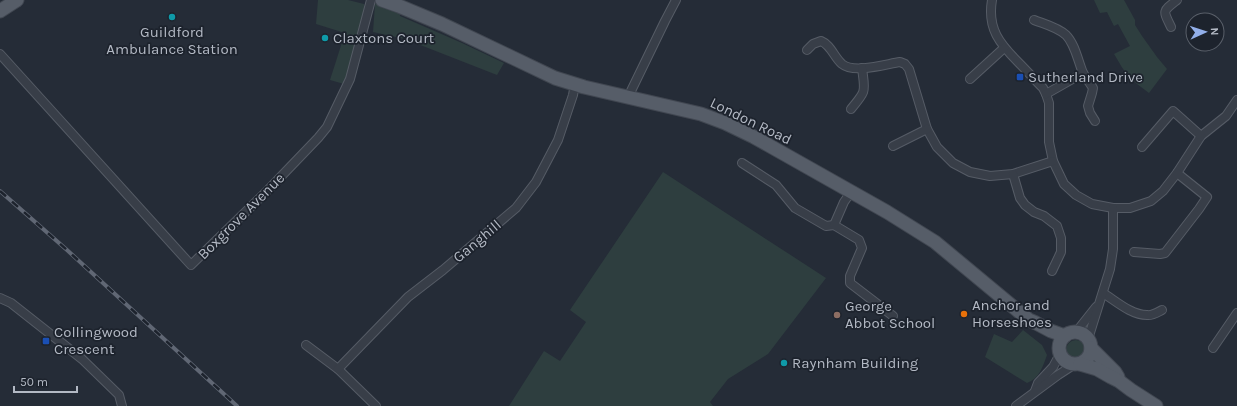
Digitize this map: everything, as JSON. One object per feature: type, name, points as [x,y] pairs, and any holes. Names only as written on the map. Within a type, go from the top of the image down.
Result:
[{"type":"main road","points":[[0,11],[17,0]]},
{"type":"main road","name":"London Road","points":[[382,0],[442,24],[555,78],[690,111],[725,123],[754,137],[904,222],[934,242],[1029,320],[1051,331],[1071,334]]},
{"type":"main road","name":"London Road","points":[[1029,320],[1032,327],[1060,351]]},
{"type":"main road","points":[[1120,381],[1115,372],[1090,344],[1085,335],[1071,334],[1062,340],[1060,351],[1064,361],[1097,369],[1120,381],[1156,406]]},
{"type":"main road","points":[[1077,364],[1085,362],[1089,358],[1090,344]]},
{"type":"street","name":"Boxgrove Avenue","points":[[0,54],[191,264],[267,191],[318,138],[327,126],[350,79],[371,0]]},
{"type":"street","points":[[630,97],[631,91],[676,0]]},
{"type":"street","points":[[992,0],[990,8],[991,21],[997,38],[1004,48],[1043,88],[1046,94],[1049,103],[1049,142],[1053,161],[1064,184],[1076,195],[1092,204],[1113,208],[1130,208],[1151,201],[1163,190],[1177,173],[1201,136],[1226,116],[1237,100]]},
{"type":"street","points":[[1171,27],[1164,13],[1165,9],[1177,0]]},
{"type":"street","points":[[1034,20],[1066,35],[1074,47],[1078,62],[1093,88],[1088,106],[1090,114],[1095,121]]},
{"type":"street","points":[[808,50],[813,44],[821,41],[826,43],[843,64],[852,68],[862,68],[900,62],[905,64],[909,69],[927,129],[937,147],[953,163],[970,172],[990,176],[1013,174],[1053,161]]},
{"type":"street","points":[[970,79],[1004,48]]},
{"type":"street","points":[[851,109],[862,96],[865,89],[862,68]]},
{"type":"street","points":[[1046,94],[1084,73]]},
{"type":"street","name":"Ganghill","points":[[338,369],[408,297],[443,270],[516,208],[536,182],[558,140],[573,95],[575,84]]},
{"type":"street","points":[[1142,147],[1173,111],[1201,136]]},
{"type":"street","points":[[893,146],[927,129]]},
{"type":"street","points":[[742,164],[776,185],[795,208],[826,226],[834,225],[859,240],[862,248],[850,276],[850,283],[892,316]]},
{"type":"street","points":[[1134,252],[1165,253],[1207,197],[1177,173]]},
{"type":"street","points":[[1013,174],[1020,198],[1025,205],[1034,212],[1044,216],[1057,226],[1061,238],[1061,252],[1052,271]]},
{"type":"street","points":[[834,225],[844,202],[851,192]]},
{"type":"street","points":[[1090,344],[1099,303],[1110,269],[1113,249],[1113,208]]},
{"type":"street","points":[[1103,293],[1125,308],[1137,313],[1149,316],[1162,310]]},
{"type":"street","points":[[0,298],[11,303],[82,359],[119,395],[122,406]]},
{"type":"street","points":[[1071,334],[1099,303]]},
{"type":"street","points":[[1213,348],[1237,313]]},
{"type":"street","points":[[306,345],[338,369],[376,406]]},
{"type":"street","points":[[1035,391],[1038,383],[1053,368],[1060,351]]},
{"type":"street","points":[[1016,406],[1058,375],[1077,364]]},
{"type":"shaded area","points":[[318,0],[348,0],[364,4],[365,8],[360,35],[344,84],[330,80],[345,33],[316,24]]},
{"type":"shaded area","points":[[1094,0],[1124,0],[1135,20],[1135,25],[1167,69],[1149,93],[1128,76],[1114,54],[1130,46],[1118,24],[1114,26],[1107,12],[1100,13]]},
{"type":"shaded area","points":[[385,1],[399,6],[400,16],[504,63],[497,75],[405,39],[373,32],[375,4]]},
{"type":"shaded area","points":[[663,172],[826,278],[768,354],[728,379],[710,402],[713,406],[509,406],[544,351],[560,361],[586,322],[570,310]]},
{"type":"shaded area","points":[[1023,330],[1042,345],[1047,355],[1038,375],[1027,383],[985,357],[994,334],[1012,342]]},
{"type":"shaded area","points":[[1076,340],[1083,343],[1086,350],[1083,357],[1076,360],[1069,357],[1066,350],[1069,343]]},
{"type":"railway","points":[[0,191],[67,250],[237,406]]},
{"type":"place","name":"Guildford Ambulance Station","points":[[172,17]]},
{"type":"place","name":"Claxtons Court","points":[[325,38]]},
{"type":"place","name":"Sutherland Drive","points":[[1020,77]]},
{"type":"place","name":"Anchor and Horseshoes","points":[[964,314]]},
{"type":"place","name":"George Abbot School","points":[[837,315]]},
{"type":"place","name":"Collingwood Crescent","points":[[46,341]]},
{"type":"place","name":"Raynham Building","points":[[784,363]]}]
